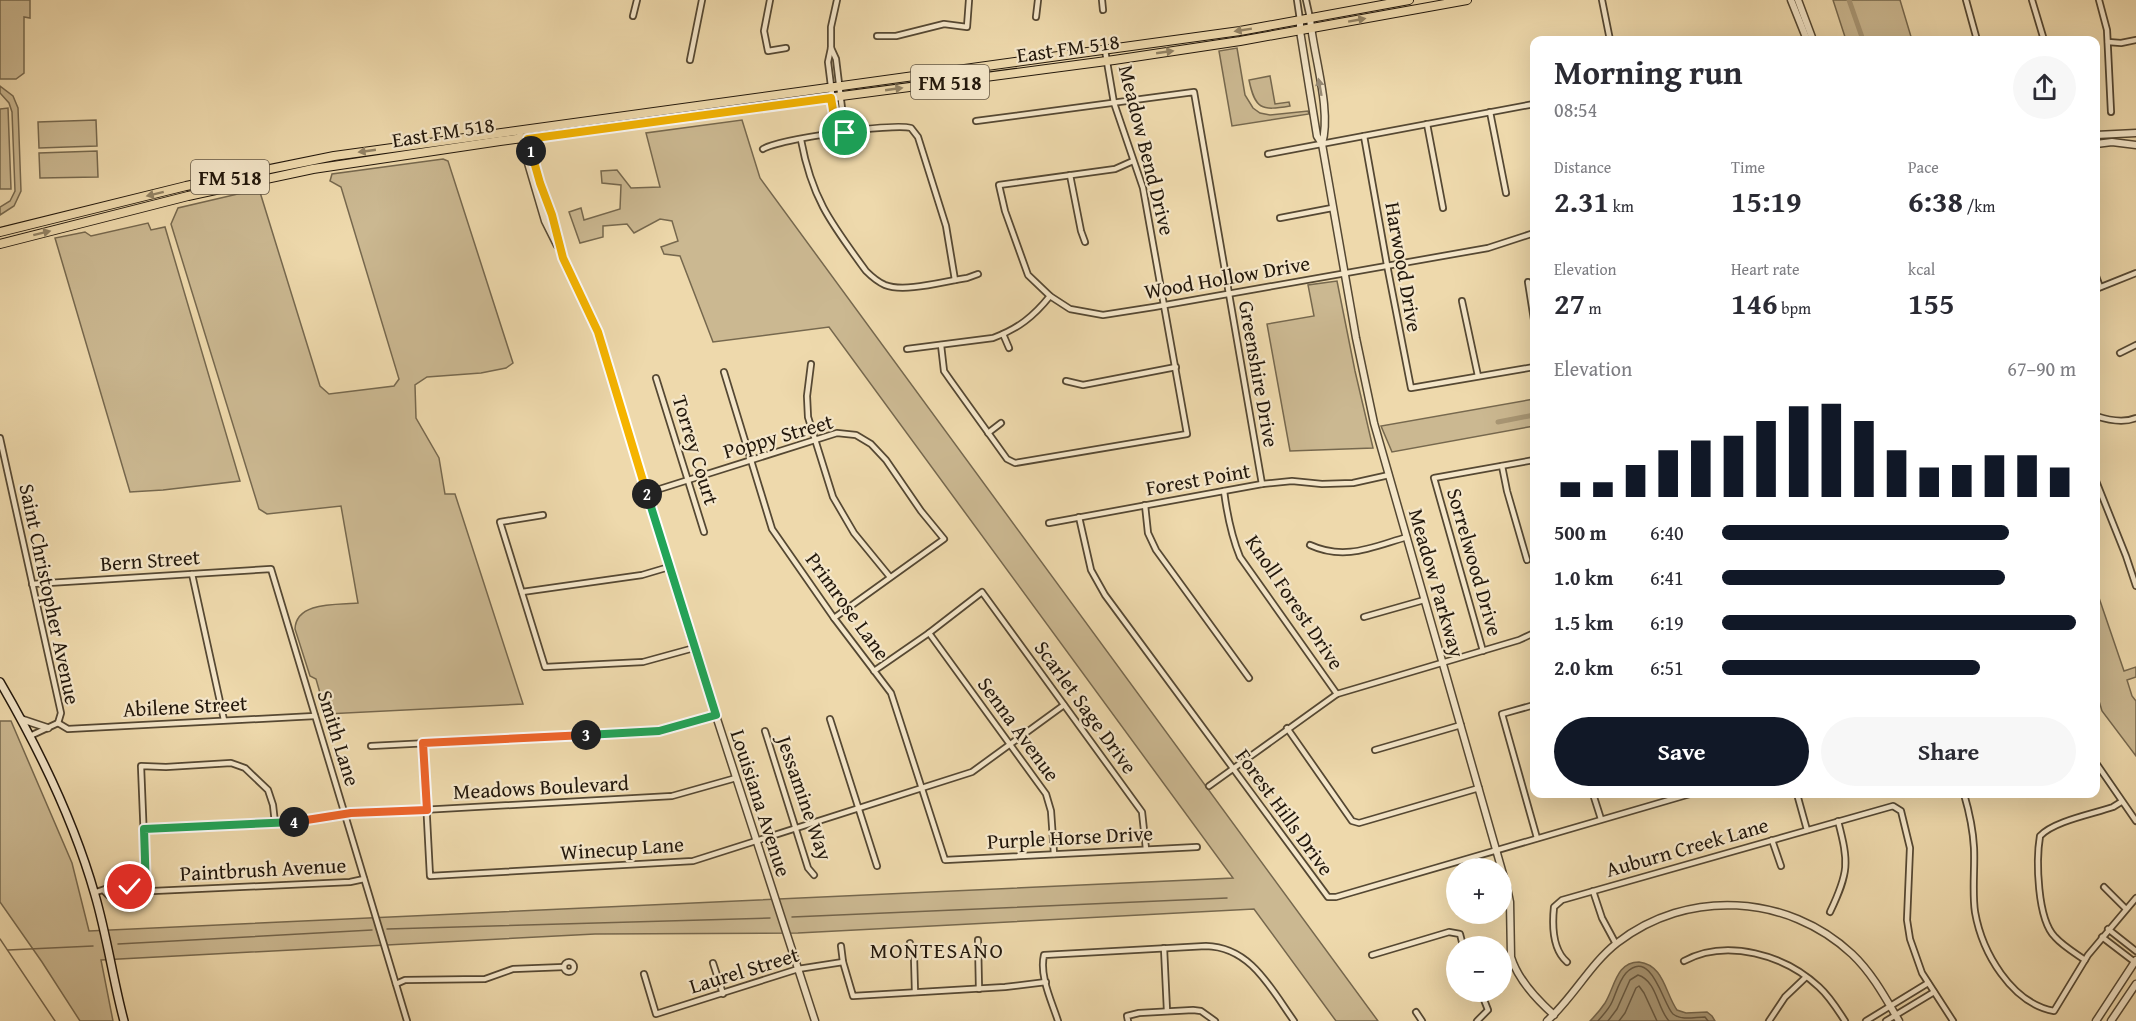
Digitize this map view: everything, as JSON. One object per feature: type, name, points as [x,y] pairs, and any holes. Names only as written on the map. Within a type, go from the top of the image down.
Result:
[{"type":"main road","name":"East FM 518","points":[[0,244],[188,196],[336,166],[830,88],[1239,31],[1409,0]]},
{"type":"main road","name":"East FM 518","points":[[617,122],[840,97],[1107,61],[1300,31],[1467,0]]},
{"type":"main road","name":"East FM 518","points":[[3,232],[186,186],[334,156],[425,143],[523,135]]},
{"type":"main road","points":[[425,143],[426,153]]},
{"type":"main road","points":[[334,156],[336,166]]},
{"type":"main road","points":[[242,174],[243,184]]},
{"type":"main road","points":[[186,186],[188,196]]},
{"type":"main road","points":[[112,204],[116,214]]},
{"type":"main road","points":[[3,232],[9,242]]},
{"type":"main road","points":[[0,682],[30,736],[77,840],[94,892],[124,1021]]},
{"type":"street","points":[[633,16],[637,0]]},
{"type":"street","points":[[690,60],[702,0]]},
{"type":"street","points":[[770,0],[764,31],[768,51],[786,48]]},
{"type":"street","points":[[837,0],[831,27],[828,62],[837,134]]},
{"type":"street","points":[[878,36],[896,36],[944,24],[967,27],[969,0]]},
{"type":"street","points":[[1036,17],[1038,0]]},
{"type":"street","points":[[1102,0],[1103,10]]},
{"type":"street","points":[[1297,0],[1300,20]]},
{"type":"street","points":[[1306,0],[1310,18]]},
{"type":"street","points":[[1602,0],[1609,36]]},
{"type":"street","points":[[1791,0],[1806,36]]},
{"type":"street","points":[[1798,0],[1812,36]]},
{"type":"street","points":[[1966,0],[1976,36]]},
{"type":"street","points":[[2032,0],[2042,36]]},
{"type":"street","points":[[2099,0],[2108,42],[2112,112]]},
{"type":"street","name":"Meadow Parkway","points":[[1310,18],[1324,107],[1322,144],[1362,372],[1510,902],[1511,936]]},
{"type":"street","name":"Meadow Parkway","points":[[1300,20],[1317,136],[1322,144]]},
{"type":"street","points":[[2108,42],[2121,43],[2136,40]]},
{"type":"street","points":[[831,48],[836,59],[845,133]]},
{"type":"street","name":"Meadow Bend Drive","points":[[988,433],[1006,459],[1015,463],[1187,434],[1143,188],[1114,103],[1105,50]]},
{"type":"street","name":"Greenshire Drive","points":[[1114,103],[1194,92],[1262,484]]},
{"type":"street","points":[[976,121],[1114,103]]},
{"type":"street","points":[[1268,154],[1530,105]]},
{"type":"street","points":[[1490,112],[1506,194]]},
{"type":"street","points":[[1427,124],[1443,208]]},
{"type":"street","points":[[763,149],[778,143],[837,134],[898,126],[911,128],[918,137],[945,226],[955,280]]},
{"type":"street","points":[[2100,135],[2136,133]]},
{"type":"street","name":"Louisiana Avenue","points":[[523,135],[552,215],[562,254],[598,332],[694,648],[814,1021]]},
{"type":"street","name":"Harwood Drive","points":[[1364,136],[1411,388],[1478,376]]},
{"type":"street","points":[[801,140],[807,170],[825,212],[874,279],[898,288],[955,280],[978,274]]},
{"type":"street","points":[[2100,144],[2112,142],[2136,145]]},
{"type":"street","points":[[1085,242],[1070,175],[1115,168],[1133,161]]},
{"type":"street","name":"Wood Hollow Drive","points":[[1070,175],[999,185],[1005,211],[1028,275],[1050,296],[1071,309],[1103,315],[1488,248],[1530,234]]},
{"type":"street","points":[[1280,218],[1332,208]]},
{"type":"street","points":[[2100,287],[2136,273]]},
{"type":"street","points":[[1528,282],[1530,295]]},
{"type":"street","points":[[906,349],[1003,334],[1023,325],[1050,296]]},
{"type":"street","points":[[1462,300],[1478,376],[1530,368]]},
{"type":"street","points":[[1003,334],[1009,348]]},
{"type":"street","points":[[941,345],[944,371],[988,433],[1001,423]]},
{"type":"street","points":[[2120,352],[2136,345]]},
{"type":"street","points":[[811,364],[807,396],[808,417],[833,497],[854,533],[890,577],[834,618]]},
{"type":"street","points":[[1066,381],[1083,385],[1176,367]]},
{"type":"street","name":"Primrose Lane","points":[[724,372],[772,529],[834,618],[891,693],[945,860]]},
{"type":"street","name":"Torrey Court","points":[[656,378],[704,532]]},
{"type":"street","points":[[2100,417],[2129,421],[2136,418]]},
{"type":"street","name":"Poppy Street","points":[[647,493],[837,433],[856,435],[871,444],[886,460],[944,539],[890,577]]},
{"type":"street","name":"Saint Christopher Avenue","points":[[0,438],[61,713],[58,723]]},
{"type":"street","points":[[1527,560],[1502,466],[1530,461]]},
{"type":"street","name":"Sorrelwood Drive","points":[[1484,651],[1434,478],[1502,466]]},
{"type":"street","name":"Forest Point","points":[[1049,523],[1262,484],[1292,481],[1323,484],[1353,483],[1389,475]]},
{"type":"street","name":"Knoll Forest Drive","points":[[1224,491],[1232,540],[1240,557],[1337,694]]},
{"type":"street","points":[[2100,491],[2136,586]]},
{"type":"street","points":[[1145,505],[1148,533],[1156,550],[1248,678]]},
{"type":"street","points":[[543,515],[500,522],[545,667],[644,662],[694,648]]},
{"type":"street","name":"Forest Hills Drive","points":[[1079,517],[1091,570],[1105,595],[1328,897],[1336,897],[1667,798]]},
{"type":"street","points":[[1310,545],[1330,552],[1348,553],[1407,537]]},
{"type":"street","points":[[2129,564],[2135,562]]},
{"type":"street","points":[[522,592],[642,575],[669,567]]},
{"type":"street","name":"Bern Street","points":[[32,584],[271,569]]},
{"type":"street","name":"Smith Lane","points":[[271,569],[364,879],[399,983],[407,1021]]},
{"type":"street","points":[[192,574],[224,720]]},
{"type":"street","name":"Scarlet Sage Drive","points":[[929,633],[982,592],[1142,812],[1146,849]]},
{"type":"street","points":[[1364,617],[1425,600]]},
{"type":"street","points":[[874,671],[929,633]]},
{"type":"street","name":"Senna Avenue","points":[[929,633],[1042,787],[1049,802],[1054,854]]},
{"type":"street","points":[[1209,786],[1337,694],[1484,651],[1530,635]]},
{"type":"street","name":"Winecup Lane","points":[[427,810],[430,876],[685,862],[972,772],[1064,705]]},
{"type":"street","points":[[1530,706],[1502,714],[1537,838]]},
{"type":"street","points":[[371,746],[659,731],[716,715]]},
{"type":"street","name":"Abilene Street","points":[[58,723],[68,729],[315,716]]},
{"type":"street","points":[[21,719],[48,728]]},
{"type":"street","points":[[830,719],[877,866]]},
{"type":"street","points":[[30,736],[58,723]]},
{"type":"street","points":[[1375,750],[1461,725]]},
{"type":"street","points":[[1287,728],[1352,820],[1359,823],[1479,788]]},
{"type":"street","name":"Jessamine Way","points":[[765,731],[808,868],[814,875]]},
{"type":"street","points":[[423,743],[427,810]]},
{"type":"street","points":[[146,890],[141,766],[166,767],[231,763],[245,768],[268,790],[273,805],[275,824]]},
{"type":"street","points":[[2100,769],[2136,821]]},
{"type":"street","name":"Meadows Boulevard","points":[[144,829],[275,824],[346,816],[351,813],[672,796],[736,778]]},
{"type":"street","points":[[1594,798],[1601,819]]},
{"type":"street","points":[[1798,798],[1807,830]]},
{"type":"street","points":[[1965,798],[1972,825],[1975,909],[1978,924],[1991,957],[2018,993],[2042,1009],[2054,1011],[2085,960],[2136,898]]},
{"type":"street","points":[[2085,960],[2054,937],[2046,923],[2040,898],[2040,836],[2044,831],[2057,825],[2113,807],[2121,802]]},
{"type":"street","name":"Auburn Creek Lane","points":[[1567,962],[1559,952],[1554,937],[1555,905],[1562,900],[1889,806],[1898,808],[1904,818],[1910,848],[1907,910],[1910,939],[1928,983]]},
{"type":"street","points":[[1830,912],[1841,890],[1846,867],[1846,853],[1838,821]]},
{"type":"street","points":[[1772,840],[1781,866]]},
{"type":"street","name":"Purple Horse Drive","points":[[945,860],[1197,848]]},
{"type":"street","name":"Paintbrush Avenue","points":[[94,892],[104,891],[107,888],[130,887],[135,890],[153,891],[350,882],[364,879]]},
{"type":"street","points":[[2104,887],[2126,909]]},
{"type":"street","points":[[1593,891],[1602,918],[1616,944]]},
{"type":"street","points":[[1547,1021],[1616,944],[1653,921],[1680,911],[1719,904],[1759,907],[1794,917],[1829,935],[1854,956],[1866,970],[1897,1018]]},
{"type":"street","points":[[2108,930],[2136,951]]},
{"type":"street","points":[[1372,956],[1449,932],[1460,936]]},
{"type":"street","points":[[2096,1021],[2135,962],[2102,938]]},
{"type":"street","points":[[978,940],[980,989]]},
{"type":"street","points":[[910,943],[914,956],[915,992]]},
{"type":"street","points":[[841,946],[853,996],[980,989],[1046,982]]},
{"type":"street","points":[[1058,1021],[1046,982],[1043,966],[1044,955],[1216,946],[1234,952],[1254,967],[1294,1021]]},
{"type":"street","points":[[1164,948],[1167,1011]]},
{"type":"street","points":[[1684,961],[1695,955],[1735,951],[1777,960],[1806,977],[1826,995],[1845,1021]]},
{"type":"street","name":"Meadow Parkway","points":[[1512,960],[1529,990],[1554,1015]]},
{"type":"street","name":"Laurel Street","points":[[644,974],[656,1014],[798,969],[843,962]]},
{"type":"street","points":[[713,963],[723,994]]},
{"type":"street","points":[[399,983],[405,980],[412,982],[485,979],[513,969],[564,967]]},
{"type":"street","points":[[1769,1021],[1781,1002],[1806,977]]},
{"type":"street","points":[[1866,1021],[1928,983],[1953,1021]]},
{"type":"street","points":[[2111,1021],[2136,984]]},
{"type":"street","points":[[1886,1021],[1897,1018],[1934,992]]},
{"type":"street","points":[[1477,1021],[1488,1010],[1485,1002]]},
{"type":"street","points":[[1128,1021],[1128,1016],[1139,1013],[1167,1011],[1201,1011],[1215,1021]]},
{"type":"street","points":[[1416,1012],[1422,1021]]},
{"type":"shaded area","points":[[0,0],[30,0],[30,18],[24,17],[24,73],[16,79],[0,79]]},
{"type":"shaded area","points":[[1833,0],[1900,0],[1911,36],[1845,36]]},
{"type":"shaded area","points":[[1237,48],[1245,95],[1253,108],[1260,113],[1270,115],[1308,111],[1309,114],[1232,126],[1219,51]]},
{"type":"shaded area","points":[[1270,76],[1275,104],[1289,102],[1290,106],[1266,108],[1257,102],[1249,80]]},
{"type":"shaded area","points":[[0,86],[13,96],[18,108],[21,191],[14,206],[0,215],[0,207],[10,201],[15,191],[12,112],[9,103],[0,93]]},
{"type":"shaded area","points":[[8,108],[11,189],[0,189],[0,109]]},
{"type":"shaded area","points":[[96,120],[97,146],[39,148],[38,122]]},
{"type":"shaded area","points":[[742,120],[760,178],[1378,1021],[1336,1021],[1254,909],[798,933],[595,934],[101,960],[113,1021],[80,1021],[0,902],[0,721],[11,721],[72,863],[89,931],[1233,878],[829,327],[713,342],[680,256],[664,254],[661,247],[678,241],[672,221],[660,219],[634,233],[627,224],[603,226],[603,237],[580,243],[569,212],[581,208],[584,220],[620,209],[621,185],[602,183],[601,171],[617,170],[631,188],[660,187],[646,133]]},
{"type":"shaded area","points":[[97,151],[98,177],[40,178],[39,153]]},
{"type":"shaded area","points":[[443,159],[448,161],[513,363],[506,368],[481,373],[427,377],[415,385],[416,418],[439,458],[445,494],[455,494],[523,704],[326,714],[316,679],[310,676],[295,629],[302,613],[310,609],[319,606],[358,603],[341,506],[267,514],[259,509],[171,224],[178,208],[259,189],[320,386],[329,394],[394,386],[399,379],[341,187],[330,181],[332,174]]},
{"type":"shaded area","points":[[148,223],[151,230],[165,227],[240,481],[130,492],[55,238],[85,232],[91,236]]},
{"type":"shaded area","points":[[1337,281],[1373,448],[1290,451],[1267,324],[1314,316],[1308,285]]},
{"type":"shaded area","points":[[1530,400],[1530,427],[1392,452],[1381,426]]},
{"type":"shaded area","points":[[2100,601],[2124,671],[2136,667],[2136,677],[2127,680],[2136,701],[2136,756],[2102,711],[2100,704]]},
{"type":"water","points":[[1639,962],[1654,968],[1659,974],[1677,1010],[1686,1013],[1707,1012],[1715,1021],[1590,1021],[1605,1003],[1617,976],[1625,966]]},
{"type":"waterway","points":[[1849,0],[1862,36]]},
{"type":"waterway","points":[[1498,422],[1530,416]]},
{"type":"waterway","points":[[792,917],[1227,898]]},
{"type":"waterway","points":[[387,929],[770,918]]},
{"type":"waterway","points":[[118,944],[372,930]]},
{"type":"waterway","points":[[0,939],[55,1021]]},
{"type":"waterway","points":[[8,950],[93,946]]},
{"type":"district","name":"MONTESANO","points":[[937,950]]},
{"type":"route","points":[[130,887],[135,890],[146,890],[144,829],[275,824],[346,816],[351,813],[427,810],[423,743],[659,731],[716,715],[598,332],[563,258],[528,139],[831,98],[837,134],[845,133]]}]
